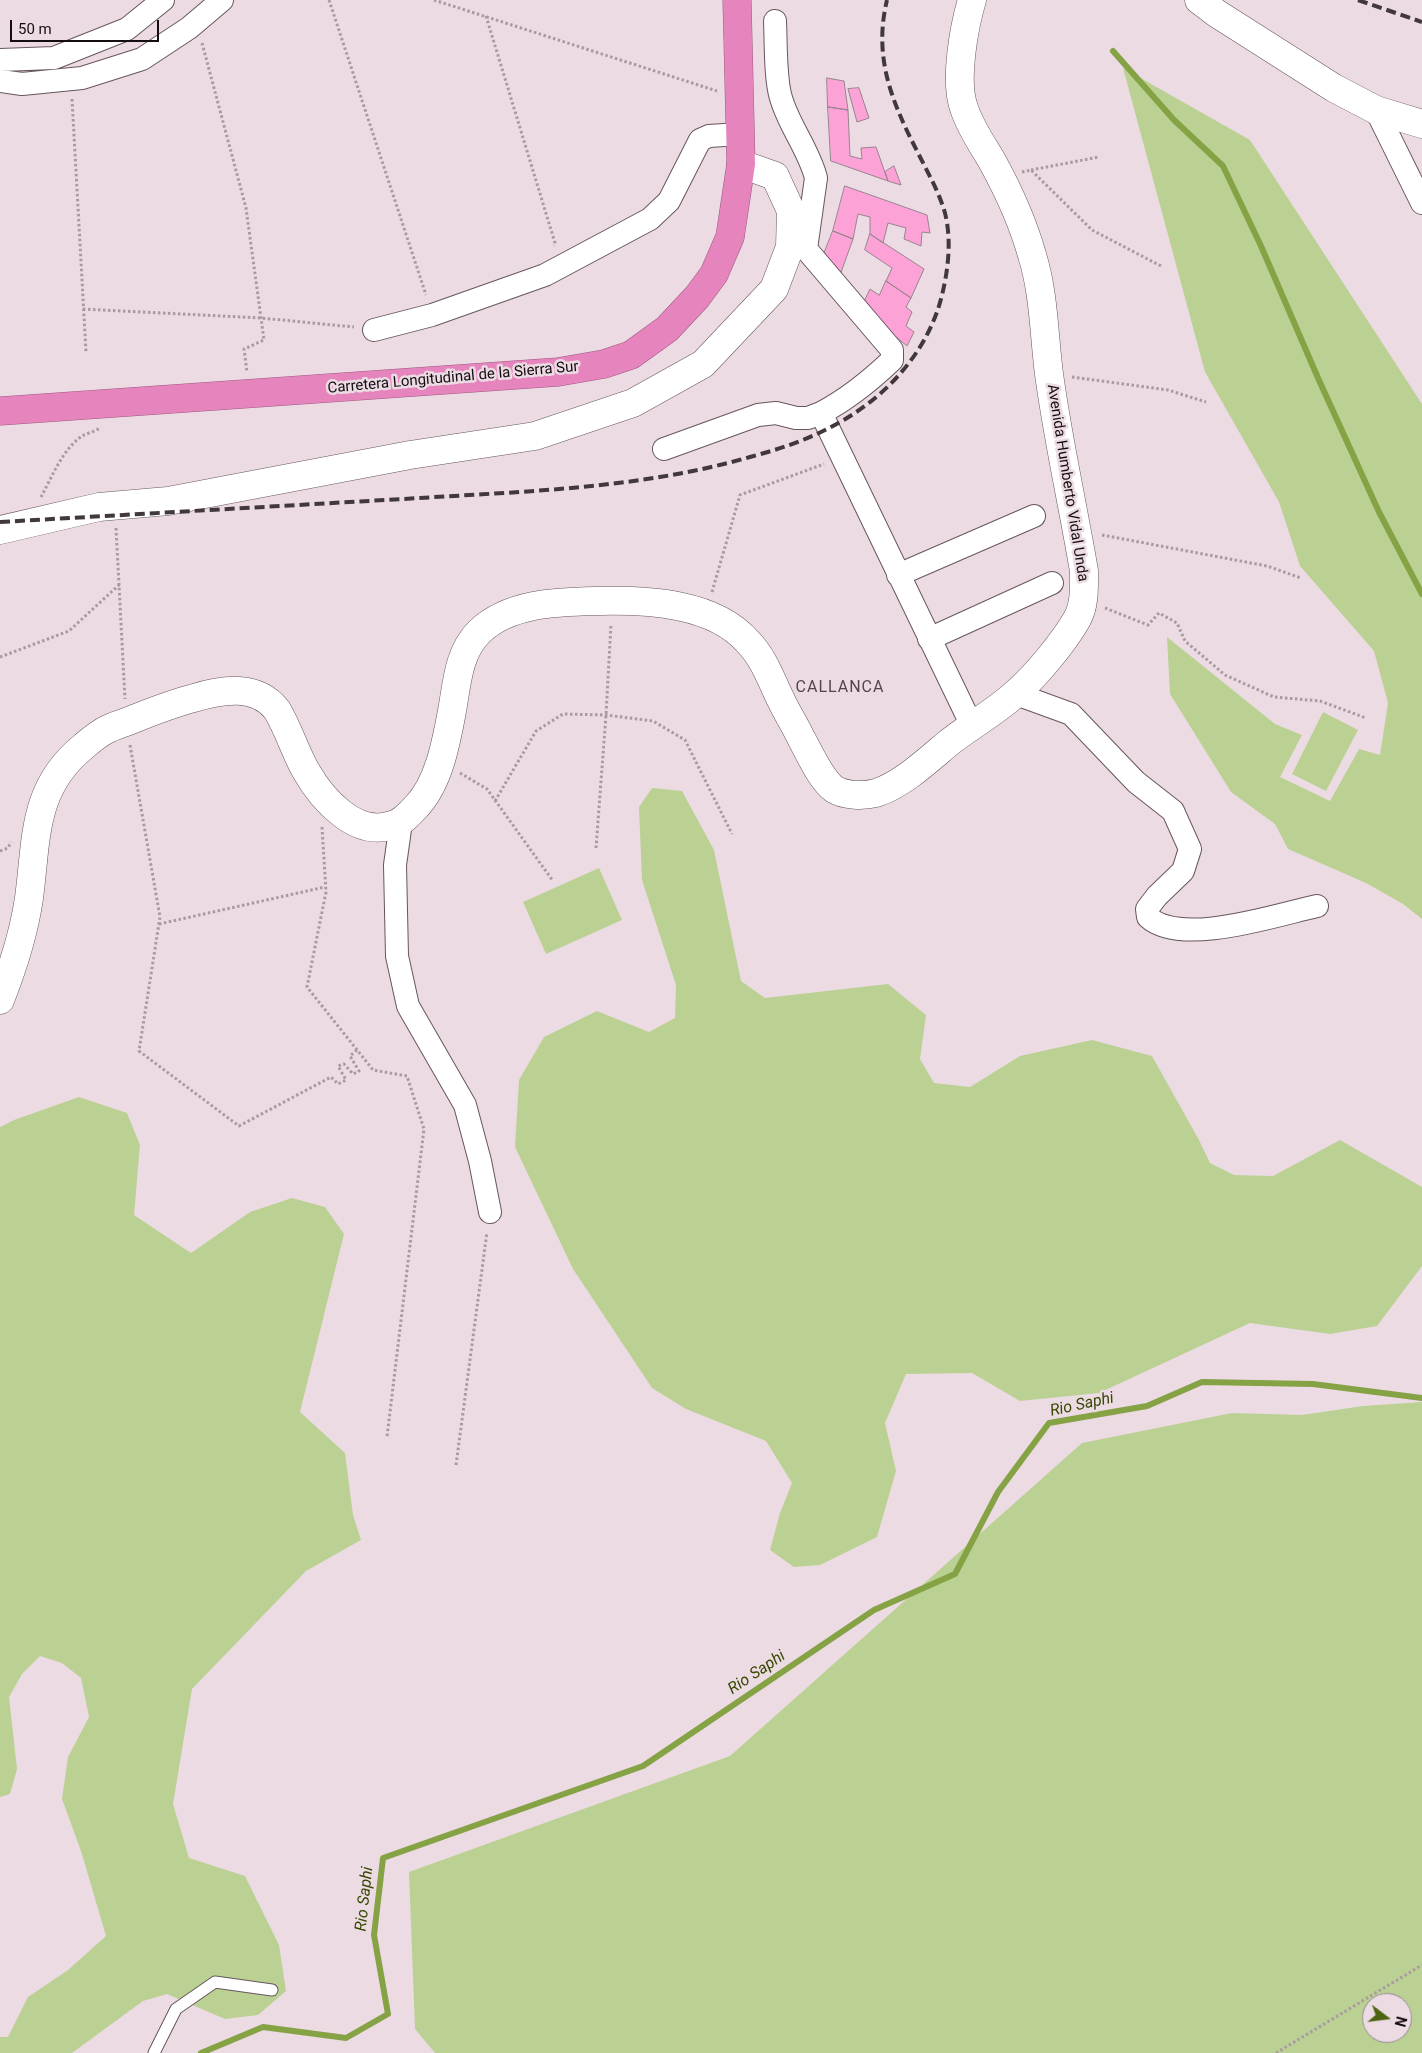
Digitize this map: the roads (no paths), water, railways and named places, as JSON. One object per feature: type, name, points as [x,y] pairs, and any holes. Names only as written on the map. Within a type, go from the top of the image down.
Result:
[{"type":"highway","name":"Carretera Longitudinal de la Sierra Sur","points":[[0,412],[558,372],[604,364],[631,355],[667,329],[697,297],[714,274],[730,237],[741,164],[736,0]]},
{"type":"main road","name":"Avenida Humberto Vidal Unda","points":[[401,822],[421,801],[440,760],[450,720],[457,676],[465,651],[478,633],[496,619],[519,609],[571,601],[636,600],[706,612],[727,622],[749,642],[767,669],[782,702],[822,774],[834,789],[862,796],[879,792],[914,772],[1016,694],[1056,650],[1079,617],[1083,600],[1084,571],[1049,374],[1044,320],[1033,256],[1018,215],[1000,177],[974,132],[963,107],[960,75],[964,39],[972,0]]},
{"type":"main road","points":[[1199,0],[1216,13],[1334,88],[1376,110],[1422,124]]},
{"type":"main road","points":[[0,530],[99,507],[168,501],[410,455],[535,436],[633,403],[703,364],[774,289],[790,247],[790,211],[775,176],[741,164]]},
{"type":"main road","points":[[0,1000],[17,952],[29,899],[33,851],[42,806],[52,780],[66,762],[93,738],[108,729],[160,707],[206,694],[242,690],[253,692],[271,702],[277,710],[305,771],[340,812],[358,824],[370,827],[386,828],[401,822]]},
{"type":"street","points":[[0,60],[54,58],[127,29],[163,0]]},
{"type":"street","points":[[0,81],[22,84],[82,78],[142,59],[196,22],[222,0]]},
{"type":"street","points":[[775,21],[780,96],[813,167],[816,178],[806,249],[783,265]]},
{"type":"street","points":[[1376,110],[1422,203]]},
{"type":"street","points":[[374,330],[432,315],[545,275],[650,219],[669,201],[700,140],[709,136],[740,134]]},
{"type":"street","points":[[664,449],[758,415],[776,413],[796,418],[808,418],[821,413],[836,406],[892,360],[892,350],[806,249]]},
{"type":"street","points":[[821,413],[972,726]]},
{"type":"street","points":[[898,575],[1034,516]]},
{"type":"street","points":[[929,639],[1052,583]]},
{"type":"street","points":[[1016,694],[1070,714],[1136,782],[1173,811],[1190,849],[1183,871],[1157,896],[1147,909],[1148,917],[1155,924],[1182,930],[1211,930],[1317,906]]},
{"type":"street","points":[[401,822],[395,865],[397,956],[408,1006],[465,1105],[480,1161],[490,1212]]},
{"type":"lane","points":[[154,2053],[176,2009],[215,1982],[272,1990]]},
{"type":"waterway","points":[[1113,51],[1174,120],[1223,166],[1261,246],[1379,512],[1422,594]]},
{"type":"waterway","name":"Rio Saphi","points":[[201,2053],[263,2027],[346,2038],[388,2014],[374,1935],[383,1858],[643,1766],[874,1610],[955,1574],[998,1492],[1049,1423],[1147,1406],[1202,1382],[1313,1384],[1422,1398]]},
{"type":"railway","points":[[0,522],[503,493],[628,482],[669,476],[760,454],[807,438],[845,419],[881,393],[912,360],[934,321],[946,278],[949,245],[943,205],[900,116],[888,79],[882,41],[887,0]]},
{"type":"railway","points":[[1358,0],[1422,22]]},
{"type":"district","name":"CALLANCA","points":[[840,688]]}]
